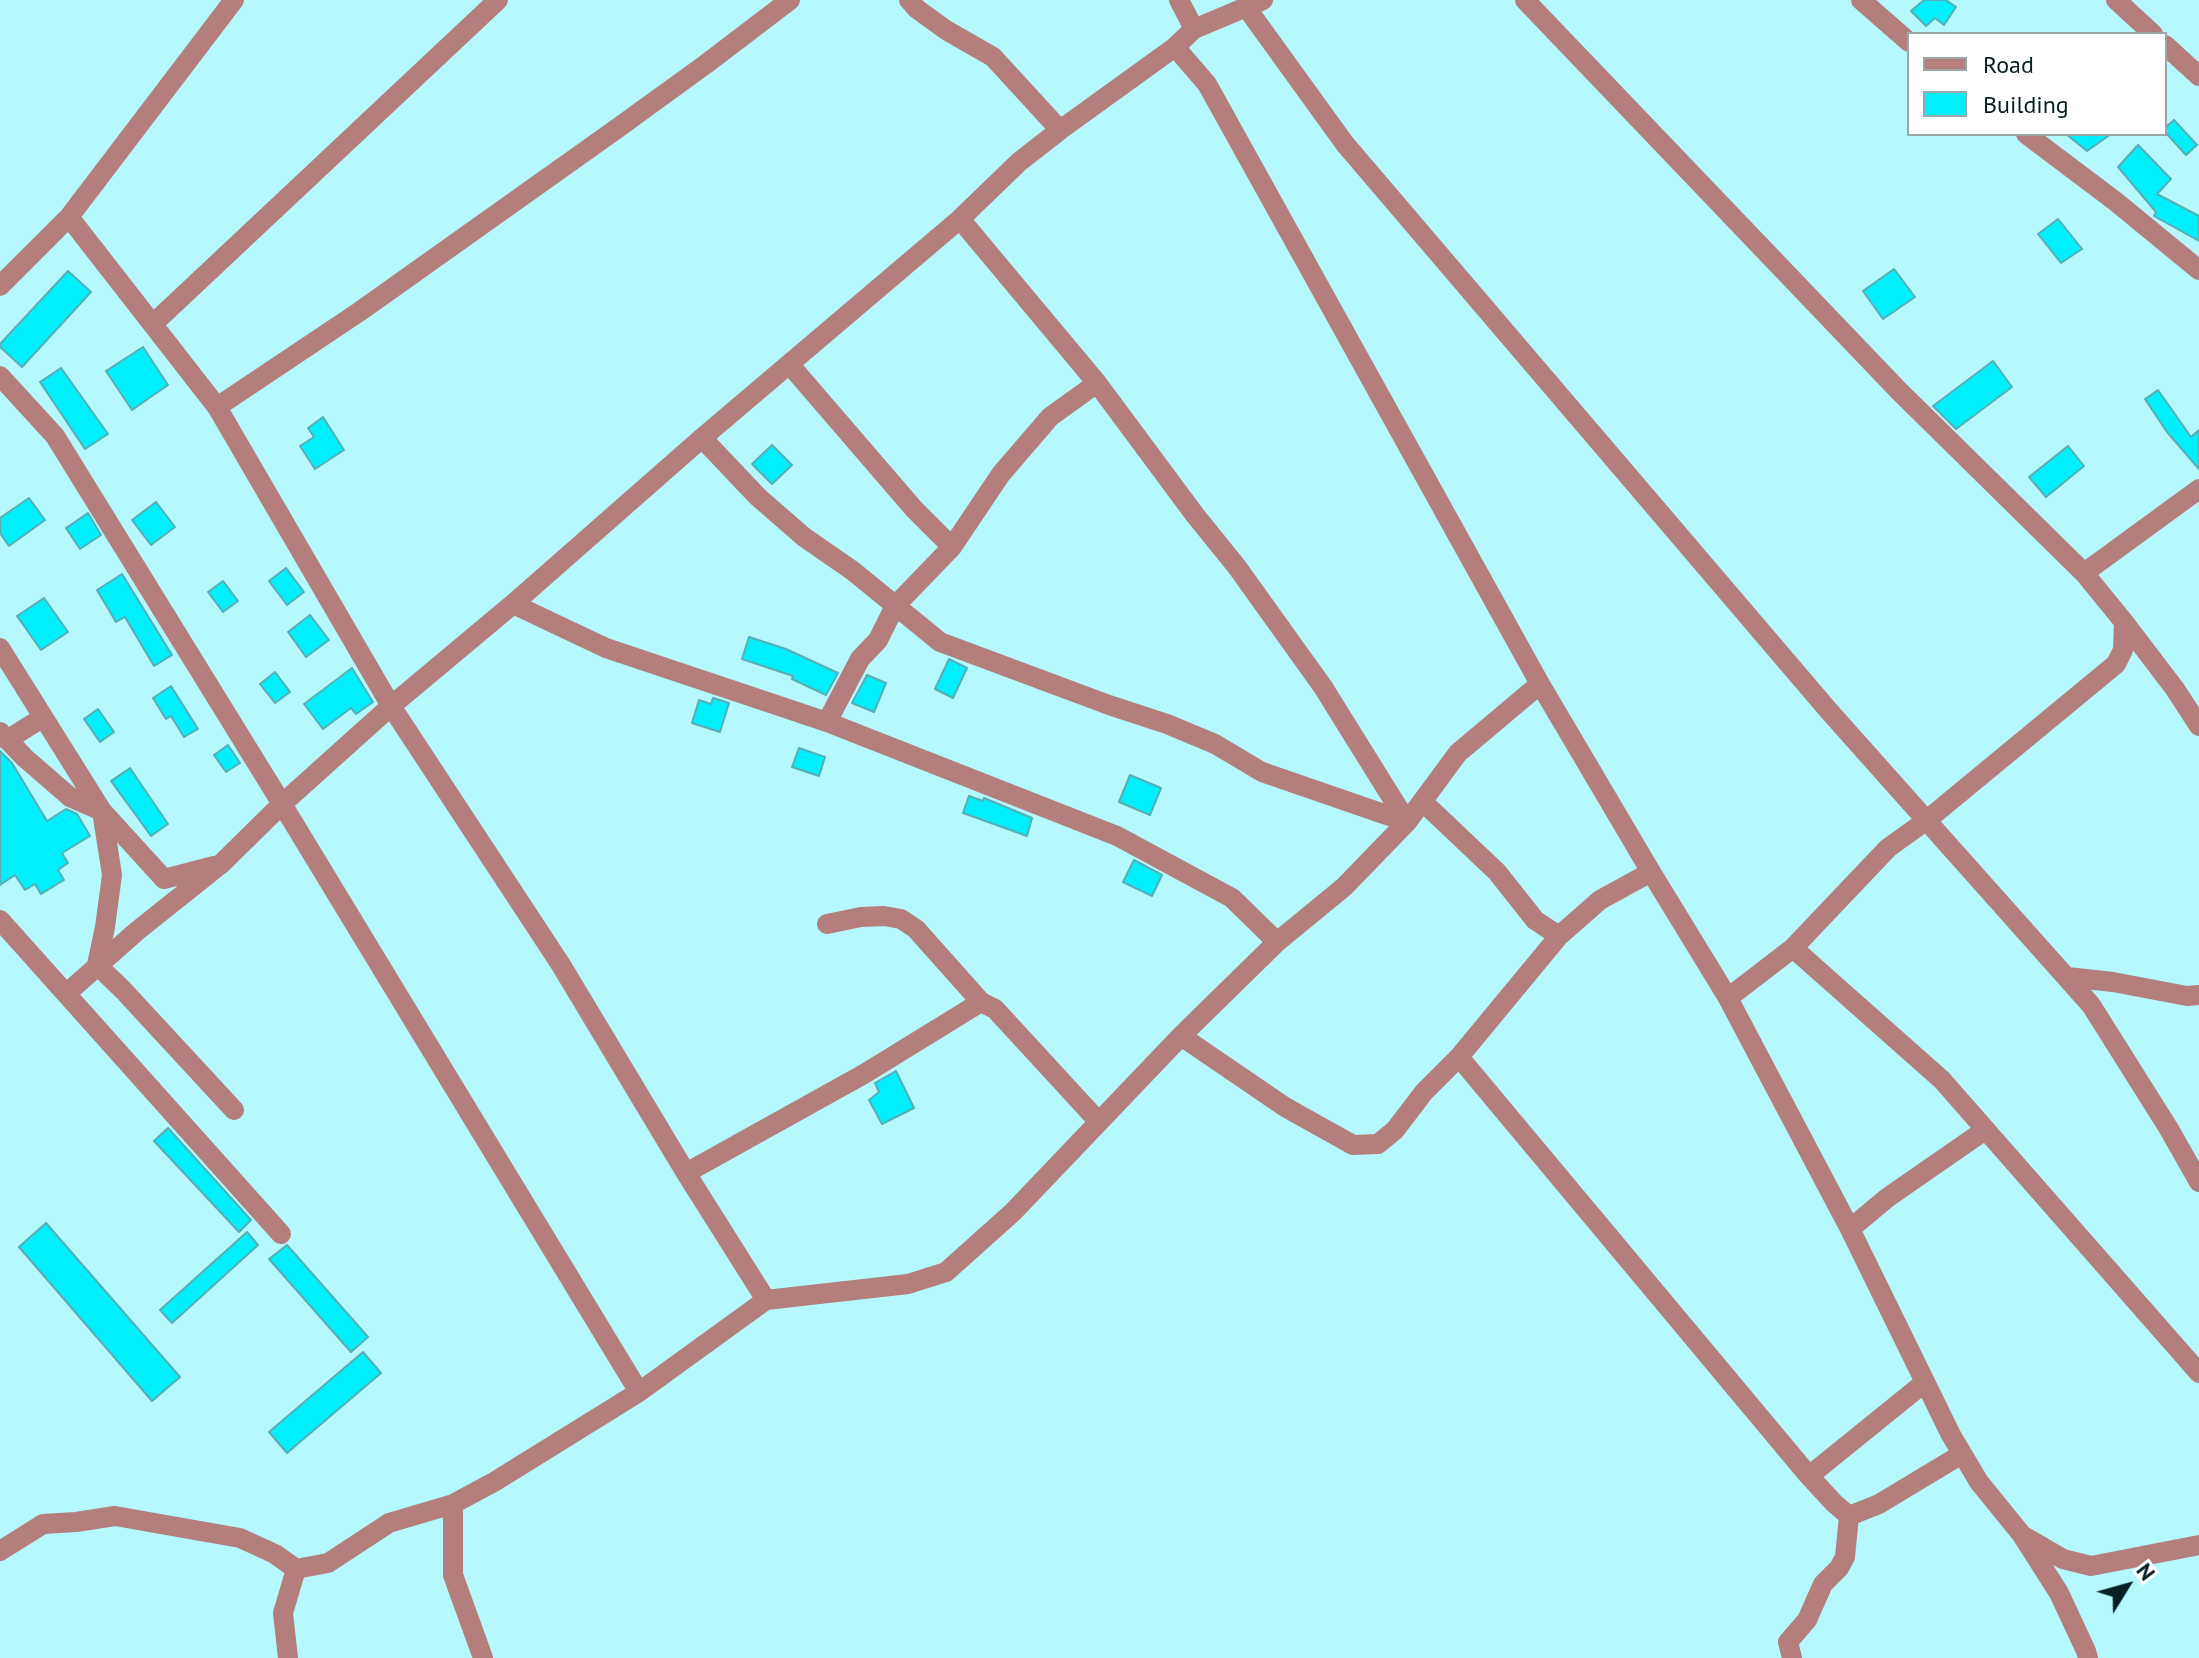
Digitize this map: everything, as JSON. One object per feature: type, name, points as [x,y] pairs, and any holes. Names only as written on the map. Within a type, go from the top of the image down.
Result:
[{"type":"street","points":[[0,286],[69,217],[234,0]]},
{"type":"street","points":[[154,323],[498,0]]},
{"type":"street","points":[[217,407],[359,312],[615,130],[790,0]]},
{"type":"street","points":[[909,0],[946,30],[993,57],[1060,130]]},
{"type":"street","points":[[1179,0],[1194,29]]},
{"type":"street","points":[[1525,0],[1899,391],[2084,573],[2175,689],[2199,726]]},
{"type":"street","points":[[1861,0],[1907,40]]},
{"type":"street","points":[[2116,0],[2151,32]]},
{"type":"street","points":[[67,993],[221,864],[282,804],[391,706],[960,219],[1019,162],[1175,47],[1194,29],[1254,3],[1345,144],[1829,711],[2091,1005],[2199,1182]]},
{"type":"street","points":[[1175,47],[1207,84],[1540,684],[1728,998],[1850,1229],[1962,1454],[1979,1482],[2022,1535],[2059,1593],[2088,1658]]},
{"type":"street","points":[[2167,47],[2199,76]]},
{"type":"street","points":[[2029,136],[2199,270]]},
{"type":"street","points":[[69,217],[217,407],[391,706],[561,965],[766,1300]]},
{"type":"street","points":[[960,219],[1097,383],[1237,567],[1323,687],[1407,822]]},
{"type":"street","points":[[790,365],[914,509],[952,547]]},
{"type":"street","points":[[0,376],[55,436],[639,1392]]},
{"type":"street","points":[[827,722],[860,659],[878,640],[895,606],[952,547],[1001,474],[1050,417],[1097,383]]},
{"type":"street","points":[[702,438],[758,497],[940,642],[1167,724],[1215,744],[1262,772],[1407,822]]},
{"type":"street","points":[[2084,573],[2199,489]]},
{"type":"street","points":[[513,604],[606,648],[827,722],[1117,836],[1232,898],[1277,942]]},
{"type":"street","points":[[1728,998],[1793,948],[1888,848],[1927,820],[2116,664],[2123,650],[2124,622]]},
{"type":"street","points":[[0,648],[102,811],[164,879],[221,864]]},
{"type":"street","points":[[0,1551],[43,1524],[115,1516],[240,1538],[275,1554],[296,1569],[328,1563],[389,1523],[453,1504],[494,1482],[639,1392],[766,1300],[908,1284],[946,1272],[1013,1212],[1181,1036],[1277,942],[1344,887],[1407,822],[1458,753],[1540,684]]},
{"type":"street","points":[[42,718],[4,736],[70,797],[102,811]]},
{"type":"street","points":[[1422,801],[1497,872],[1535,920],[1559,936]]},
{"type":"street","points":[[97,965],[112,875],[102,811]]},
{"type":"street","points":[[1181,1036],[1285,1107],[1353,1145],[1378,1144],[1395,1130],[1424,1092],[1459,1057],[1559,936],[1600,900],[1651,872]]},
{"type":"street","points":[[827,924],[884,916],[901,919],[916,929],[981,1002],[995,1009],[1099,1122]]},
{"type":"street","points":[[0,920],[281,1234]]},
{"type":"street","points":[[1793,948],[1942,1080],[2199,1373]]},
{"type":"street","points":[[97,965],[234,1110]]},
{"type":"street","points":[[2067,977],[2187,996],[2199,995]]},
{"type":"street","points":[[686,1173],[864,1074],[981,1002]]},
{"type":"street","points":[[1459,1057],[1809,1476],[1849,1516]]},
{"type":"street","points":[[1850,1229],[1887,1198],[1985,1130]]},
{"type":"street","points":[[1809,1476],[1924,1383]]},
{"type":"street","points":[[1849,1516],[1879,1504],[1962,1454]]},
{"type":"street","points":[[453,1504],[453,1575],[483,1658]]},
{"type":"street","points":[[1792,1658],[1788,1642],[1807,1620],[1823,1584],[1845,1557],[1849,1516]]},
{"type":"street","points":[[2022,1535],[2063,1559],[2091,1566],[2199,1545]]},
{"type":"street","points":[[288,1658],[283,1613],[296,1569]]},
{"type":"building","points":[[1924,0],[1946,0],[1956,7],[1944,25],[1935,18],[1926,26],[1911,11]]},
{"type":"building","points":[[2174,120],[2197,145],[2186,155],[2167,134],[2167,126]]},
{"type":"building","points":[[2068,136],[2108,136],[2087,151]]},
{"type":"building","points":[[2138,145],[2171,179],[2157,194],[2199,216],[2199,241],[2154,216],[2156,212],[2118,167]]},
{"type":"building","points":[[2058,219],[2082,249],[2061,263],[2038,234]]},
{"type":"building","points":[[1894,269],[1915,297],[1883,319],[1863,291]]},
{"type":"building","points":[[68,271],[91,292],[22,367],[0,344]]},
{"type":"building","points":[[143,347],[168,385],[132,410],[106,371]]},
{"type":"building","points":[[1993,361],[2012,387],[1956,429],[1933,406]]},
{"type":"building","points":[[61,368],[108,434],[85,449],[40,382]]},
{"type":"building","points":[[2158,390],[2191,437],[2199,430],[2199,469],[2167,432],[2145,399]]},
{"type":"building","points":[[323,417],[344,450],[315,469],[300,446],[314,437],[308,428]]},
{"type":"building","points":[[772,445],[792,465],[772,484],[752,464]]},
{"type":"building","points":[[2068,446],[2084,466],[2046,497],[2029,477]]},
{"type":"building","points":[[29,498],[45,520],[9,546],[0,533],[0,518]]},
{"type":"building","points":[[156,502],[175,527],[151,545],[132,520]]},
{"type":"building","points":[[88,513],[101,535],[80,549],[66,528]]},
{"type":"building","points":[[286,568],[304,592],[287,605],[269,581]]},
{"type":"building","points":[[122,574],[172,655],[154,666],[125,617],[116,622],[97,590]]},
{"type":"building","points":[[223,581],[238,601],[223,612],[208,592]]},
{"type":"building","points":[[44,598],[68,632],[41,650],[17,616]]},
{"type":"building","points":[[310,615],[329,640],[306,657],[288,632]]},
{"type":"building","points":[[749,637],[786,649],[838,673],[826,695],[792,679],[793,676],[742,659]]},
{"type":"building","points":[[949,659],[967,668],[953,698],[935,689]]},
{"type":"building","points":[[352,668],[373,702],[356,714],[351,708],[323,729],[304,704]]},
{"type":"building","points":[[275,672],[290,692],[275,703],[260,684]]},
{"type":"building","points":[[867,675],[886,683],[874,712],[852,703]]},
{"type":"building","points":[[171,686],[198,729],[184,737],[171,716],[166,719],[153,698]]},
{"type":"building","points":[[713,698],[729,703],[720,732],[692,723],[699,700],[711,704]]},
{"type":"building","points":[[98,709],[114,732],[100,742],[84,719]]},
{"type":"building","points":[[228,745],[240,763],[226,772],[214,755]]},
{"type":"building","points":[[799,748],[825,757],[819,776],[792,767]]},
{"type":"building","points":[[0,751],[12,763],[47,821],[66,809],[77,814],[90,836],[62,853],[68,863],[58,870],[64,880],[41,894],[35,884],[25,890],[15,875],[0,885]]},
{"type":"building","points":[[130,768],[168,824],[151,836],[111,781]]},
{"type":"building","points":[[1130,775],[1161,788],[1150,815],[1119,802]]},
{"type":"building","points":[[969,796],[983,801],[984,798],[1032,818],[1027,836],[963,813]]},
{"type":"building","points":[[1134,860],[1162,875],[1152,896],[1123,882]]},
{"type":"building","points":[[896,1071],[914,1108],[882,1124],[869,1100],[879,1092],[875,1083]]},
{"type":"building","points":[[168,1128],[251,1220],[239,1232],[154,1141]]},
{"type":"building","points":[[46,1223],[180,1377],[152,1401],[19,1247]]},
{"type":"building","points":[[247,1232],[258,1245],[172,1323],[160,1310]]},
{"type":"building","points":[[287,1245],[368,1337],[351,1352],[269,1259]]},
{"type":"building","points":[[363,1352],[381,1373],[287,1453],[269,1432]]}]
